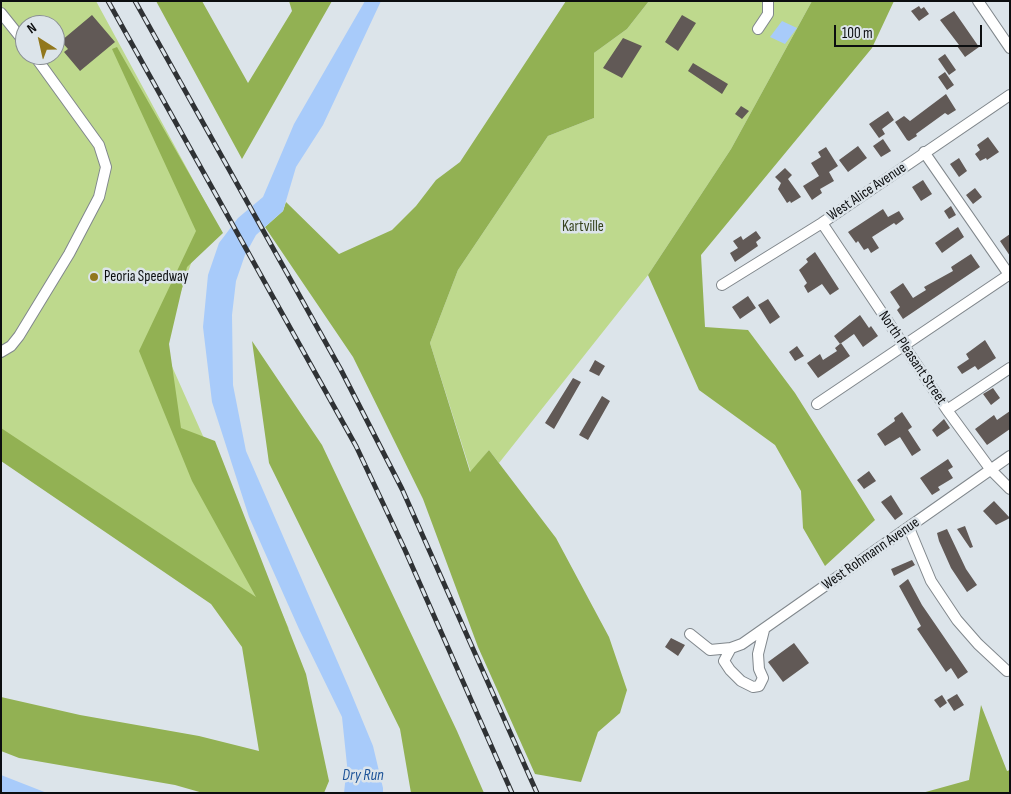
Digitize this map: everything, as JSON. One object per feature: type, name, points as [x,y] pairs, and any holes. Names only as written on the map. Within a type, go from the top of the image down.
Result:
[{"type":"street","points":[[758,29],[768,14],[768,1]]},
{"type":"street","points":[[978,1],[1007,36],[1010,48]]},
{"type":"street","points":[[1,13],[15,30]]},
{"type":"street","points":[[1,352],[11,346],[19,336],[69,254],[99,196],[106,168],[99,145],[41,65]]},
{"type":"street","name":"West Alice Avenue","points":[[722,285],[822,223],[1010,95]]},
{"type":"street","points":[[817,404],[1009,275],[924,152]]},
{"type":"street","name":"North Pleasant Street","points":[[822,223],[947,410],[991,470],[1010,489]]},
{"type":"street","points":[[947,410],[1010,368]]},
{"type":"street","name":"West Rohmann Avenue","points":[[731,648],[764,630],[893,536],[909,528],[1010,456]]},
{"type":"street","points":[[909,528],[931,581],[957,620],[978,644],[1007,671]]},
{"type":"street","points":[[731,648],[724,661],[730,670],[741,681],[753,687],[760,686],[763,678],[759,669],[758,654],[764,630]]},
{"type":"street","points":[[690,634],[710,650],[731,648]]},
{"type":"green space","name":"Peoria Speedway","points":[[1,1],[96,1],[210,211],[162,344],[289,629],[1,446]]},
{"type":"green space","points":[[156,1],[202,1],[248,83],[292,11],[289,1],[332,1],[242,159]]},
{"type":"green space","points":[[566,1],[649,1],[627,29],[594,53],[594,118],[548,136],[458,270],[430,343],[470,472],[489,450],[556,538],[609,637],[627,690],[620,713],[598,732],[581,782],[535,774],[478,647],[423,499],[353,357],[265,227],[283,211],[286,202],[339,254],[392,230],[416,206],[436,180],[460,162]]},
{"type":"green space","name":"Kartville","points":[[649,1],[812,1],[731,149],[648,275],[499,463],[489,450],[471,473],[430,343],[458,270],[548,136],[594,118],[594,53],[627,29]]},
{"type":"green space","points":[[812,1],[894,1],[872,48],[701,255],[705,327],[748,330],[795,393],[875,520],[825,566],[803,528],[801,491],[775,445],[699,390],[648,275],[731,149]]},
{"type":"green space","points":[[117,47],[223,233],[187,267],[169,344],[181,428],[215,441],[306,674],[329,781],[324,793],[203,793],[175,785],[19,758],[1,751],[1,697],[80,715],[199,736],[259,751],[242,647],[211,604],[1,461],[1,428],[256,597],[192,481],[139,351],[196,231],[112,49]]},
{"type":"green space","points":[[252,341],[322,445],[457,731],[484,793],[411,793],[400,729],[269,463]]},
{"type":"green space","points":[[981,705],[1007,771],[1010,770],[1010,793],[922,793],[969,780]]},
{"type":"water","name":"Dry Run","points":[[365,1],[381,1],[323,125],[296,167],[283,211],[256,235],[245,255],[236,281],[232,315],[233,385],[246,451],[373,746],[383,788],[383,793],[344,793],[347,765],[342,717],[299,629],[249,517],[212,402],[203,327],[208,275],[219,243],[238,218],[263,197],[294,124]]},
{"type":"water","points":[[782,21],[797,28],[785,44],[770,37]]},
{"type":"water","points":[[1,775],[47,793],[1,793]]},
{"type":"building","points":[[919,6],[921,9],[924,7],[929,14],[919,21],[911,11]]},
{"type":"building","points":[[954,11],[979,47],[965,57],[957,46],[959,45],[940,20]]},
{"type":"building","points":[[92,15],[115,42],[80,71],[65,53],[68,49],[65,46],[65,38]]},
{"type":"building","points":[[682,15],[696,23],[678,51],[665,42]]},
{"type":"building","points":[[623,38],[642,46],[622,78],[603,68]]},
{"type":"building","points":[[945,54],[956,70],[949,75],[938,59]]},
{"type":"building","points":[[693,63],[728,84],[722,94],[688,71]]},
{"type":"building","points":[[945,72],[954,85],[947,90],[938,77]]},
{"type":"building","points":[[946,94],[956,110],[948,115],[945,113],[916,134],[917,136],[909,141],[907,140],[895,122],[904,116],[910,121]]},
{"type":"building","points":[[741,106],[749,111],[742,119],[735,114]]},
{"type":"building","points":[[888,111],[894,120],[882,129],[885,134],[879,138],[869,124]]},
{"type":"building","points":[[988,137],[999,152],[987,160],[986,158],[980,161],[975,154],[980,150],[977,145]]},
{"type":"building","points":[[883,139],[891,151],[881,157],[873,146]]},
{"type":"building","points":[[858,146],[867,158],[848,172],[839,160]]},
{"type":"building","points":[[826,147],[838,166],[829,172],[834,181],[820,189],[822,193],[812,200],[803,186],[819,176],[811,163],[821,157],[818,152]]},
{"type":"building","points":[[959,158],[967,171],[959,177],[950,164]]},
{"type":"building","points":[[785,168],[792,175],[788,179],[801,197],[791,203],[790,201],[787,203],[778,189],[781,183],[775,177]]},
{"type":"building","points":[[923,180],[932,194],[921,201],[912,187]]},
{"type":"building","points":[[975,188],[982,197],[973,204],[966,195]]},
{"type":"building","points":[[951,206],[956,215],[949,219],[944,211]]},
{"type":"building","points":[[883,209],[888,217],[899,211],[904,219],[872,237],[879,248],[871,253],[868,248],[864,250],[858,241],[856,243],[848,232]]},
{"type":"building","points":[[958,227],[964,237],[942,253],[935,243]]},
{"type":"building","points":[[756,231],[761,238],[756,242],[758,246],[735,262],[730,253],[738,248],[733,241],[741,236],[743,240]]},
{"type":"building","points":[[1010,234],[1010,256],[1000,241]]},
{"type":"building","points":[[815,252],[839,289],[830,295],[822,284],[808,293],[804,286],[807,283],[799,270],[808,262],[806,259]]},
{"type":"building","points":[[971,254],[980,267],[903,319],[897,310],[900,307],[890,292],[903,283],[913,298],[926,290],[924,287],[953,271],[951,267]]},
{"type":"building","points":[[748,296],[756,308],[740,319],[732,307]]},
{"type":"building","points":[[768,299],[780,317],[770,324],[758,305]]},
{"type":"building","points":[[860,315],[869,328],[871,326],[878,336],[863,347],[854,334],[840,344],[834,336]]},
{"type":"building","points":[[985,340],[996,358],[978,370],[975,366],[962,374],[957,367],[969,359],[966,354]]},
{"type":"building","points":[[841,343],[850,356],[818,378],[807,363],[820,354],[823,360],[837,351],[835,348]]},
{"type":"building","points":[[797,346],[804,356],[795,361],[789,352]]},
{"type":"building","points":[[595,360],[605,366],[599,376],[589,371]]},
{"type":"building","points":[[573,378],[581,382],[554,429],[545,423]]},
{"type":"building","points":[[993,388],[1000,398],[991,405],[983,394]]},
{"type":"building","points":[[602,396],[610,401],[588,440],[579,435]]},
{"type":"building","points":[[1010,411],[1010,429],[987,445],[975,429],[994,415],[997,420]]},
{"type":"building","points":[[902,412],[912,427],[908,430],[921,450],[912,456],[900,437],[885,446],[877,434],[895,421],[894,418]]},
{"type":"building","points":[[944,419],[950,428],[937,437],[932,430]]},
{"type":"building","points":[[948,459],[953,467],[948,470],[953,478],[938,487],[940,490],[932,495],[920,478]]},
{"type":"building","points":[[869,471],[876,481],[864,489],[857,480]]},
{"type":"building","points":[[891,495],[903,514],[895,520],[881,502]]},
{"type":"building","points":[[994,501],[1010,518],[996,525],[983,511]]},
{"type":"building","points":[[965,526],[973,547],[970,548],[957,529]]},
{"type":"building","points":[[947,529],[966,569],[977,585],[967,592],[951,568],[939,541],[937,533]]},
{"type":"building","points":[[912,560],[915,565],[894,576],[891,569]]},
{"type":"building","points":[[908,579],[922,605],[968,672],[958,679],[951,668],[946,672],[917,629],[921,626],[899,586]]},
{"type":"building","points":[[671,638],[685,645],[678,656],[665,647]]},
{"type":"building","points":[[794,643],[809,663],[783,682],[768,662]]},
{"type":"building","points":[[957,694],[964,705],[954,711],[947,700]]},
{"type":"building","points":[[942,695],[947,703],[940,708],[934,700]]},
{"type":"railway","points":[[108,1],[356,446],[405,550],[512,793]]},
{"type":"railway","points":[[135,1],[341,370],[402,489],[537,793]]},
{"type":"place","name":"Peoria Speedway","points":[[94,277]]}]
